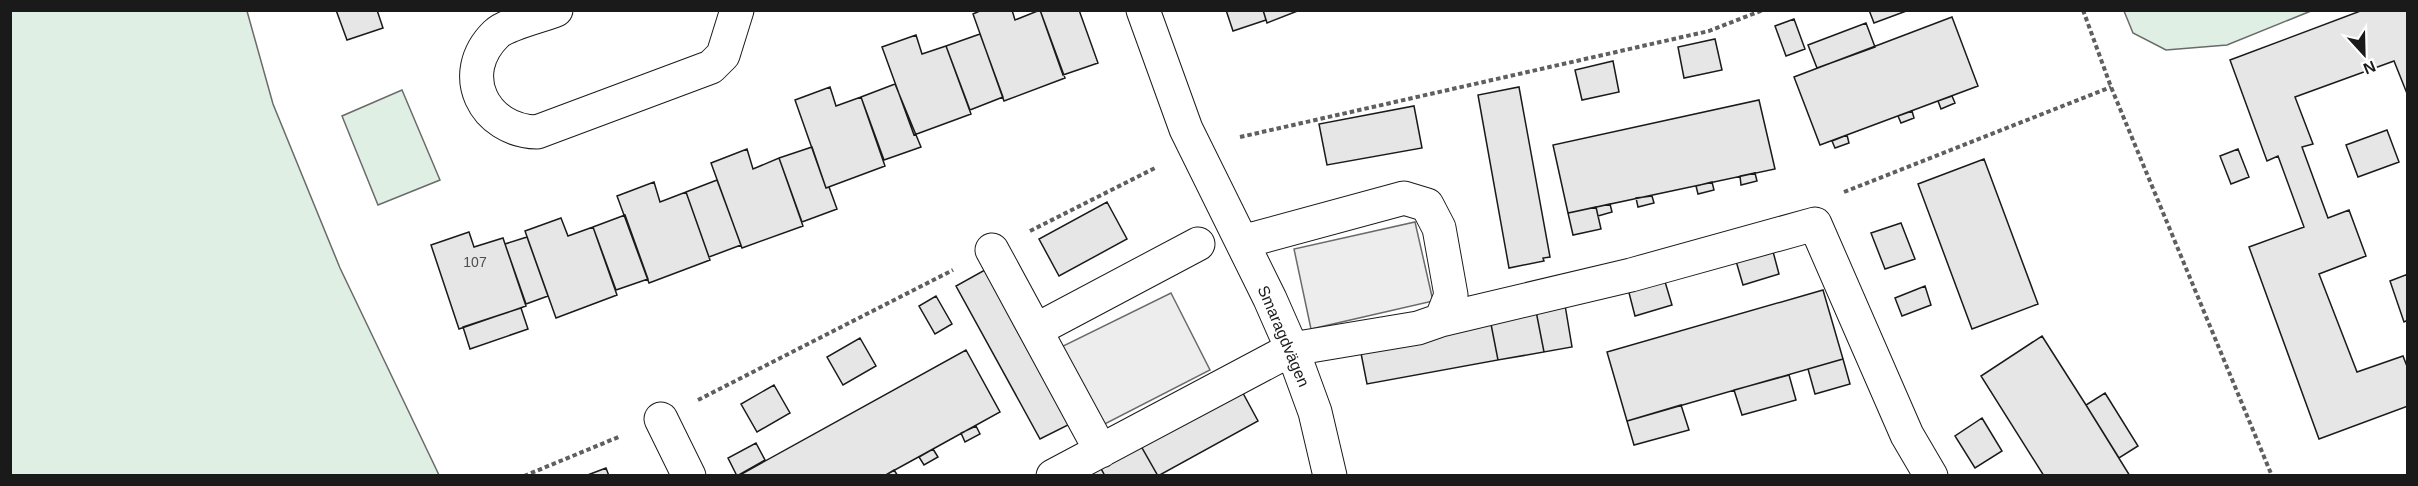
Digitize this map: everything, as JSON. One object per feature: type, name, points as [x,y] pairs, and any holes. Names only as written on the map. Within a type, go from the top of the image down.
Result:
[{"type":"street","points":[[556,10],[497,32],[478,62],[479,89],[486,107],[504,125],[521,132],[537,132],[711,67],[723,55],[737,10]]},
{"type":"street","name":"Smaragdvägen","points":[[1143,10],[1196,147],[1292,349],[1316,412],[1330,476]]},
{"type":"street","points":[[1242,242],[1404,198],[1427,206],[1439,228],[1451,295],[1441,320]]},
{"type":"street","points":[[1053,476],[1292,349],[1418,328],[1441,320],[1631,275],[1815,224],[1907,435],[1931,476]]},
{"type":"street","points":[[1036,330],[1198,244]]},
{"type":"street","points":[[992,250],[1101,451]]},
{"type":"street","points":[[661,419],[689,476]]},
{"type":"path","points":[[524,476],[661,419],[1196,147],[1709,31],[1763,10]]},
{"type":"path","points":[[2083,10],[2111,87],[2272,476]]},
{"type":"path","points":[[1815,224],[1815,212],[1836,195],[2111,87]]},
{"type":"green space","points":[[10,11],[247,11],[273,104],[340,268],[439,475],[11,475]]},
{"type":"green space","points":[[2124,11],[2311,11],[2227,45],[2166,50],[2133,33]]},
{"type":"green space","points":[[402,90],[440,180],[378,205],[342,116]]},
{"type":"shaded area","points":[[1415,222],[1433,301],[1311,329],[1294,249]]},
{"type":"shaded area","points":[[1171,293],[1210,370],[1095,429],[1055,350]]},
{"type":"building","points":[[336,10],[377,10],[383,28],[347,40]]},
{"type":"building","points":[[982,10],[1012,10],[1015,20],[1040,10],[1065,78],[1004,101],[973,14]]},
{"type":"building","points":[[1040,10],[1079,10],[1098,63],[1063,75]]},
{"type":"building","points":[[1226,10],[1263,10],[1266,20],[1233,31]]},
{"type":"building","points":[[1263,10],[1300,10],[1267,23]]},
{"type":"building","points":[[1869,10],[1909,10],[1874,23]]},
{"type":"building","points":[[2363,10],[2408,10],[2408,96],[2394,61],[2295,97],[2313,144],[2302,147],[2328,218],[2349,210],[2366,256],[2319,274],[2357,372],[2403,356],[2408,369],[2408,406],[2319,439],[2249,247],[2304,227],[2278,156],[2267,161],[2230,60]]},
{"type":"building","points":[[1952,17],[1978,86],[1820,145],[1794,77]]},
{"type":"building","points":[[1794,19],[1805,49],[1786,56],[1775,26]]},
{"type":"building","points":[[1866,23],[1875,47],[1817,68],[1808,45]]},
{"type":"building","points":[[980,34],[1003,97],[970,110],[946,46]]},
{"type":"building","points":[[916,35],[922,54],[946,46],[971,114],[914,135],[882,47]]},
{"type":"building","points":[[1715,39],[1722,70],[1684,78],[1678,47]]},
{"type":"building","points":[[1613,61],[1619,92],[1582,100],[1575,70]]},
{"type":"building","points":[[895,84],[921,147],[884,160],[861,97]]},
{"type":"building","points":[[830,87],[836,106],[861,97],[885,166],[826,188],[795,100]]},
{"type":"building","points":[[1519,87],[1550,257],[1543,258],[1544,261],[1509,268],[1478,95]]},
{"type":"building","points":[[1952,96],[1955,103],[1941,109],[1938,101]]},
{"type":"building","points":[[1759,100],[1775,169],[1568,213],[1553,145]]},
{"type":"building","points":[[1414,106],[1422,148],[1327,165],[1319,124]]},
{"type":"building","points":[[1912,111],[1914,118],[1901,123],[1898,116]]},
{"type":"building","points":[[2387,130],[2399,162],[2358,177],[2346,145]]},
{"type":"building","points":[[1847,135],[1849,143],[1835,148],[1832,141]]},
{"type":"building","points":[[812,147],[826,188],[829,187],[837,209],[802,222],[779,158]]},
{"type":"building","points":[[747,149],[753,169],[779,158],[803,226],[742,248],[711,163]]},
{"type":"building","points":[[2238,149],[2249,177],[2231,184],[2220,156]]},
{"type":"building","points":[[1984,159],[2038,304],[1972,329],[1918,184]]},
{"type":"building","points":[[1755,173],[1757,181],[1741,185],[1740,176]]},
{"type":"building","points":[[717,180],[741,245],[709,257],[686,192]]},
{"type":"building","points":[[654,182],[660,202],[686,192],[710,260],[649,283],[617,196]]},
{"type":"building","points":[[1712,182],[1714,190],[1698,194],[1696,186]]},
{"type":"building","points":[[1652,196],[1654,203],[1638,207],[1636,198]]},
{"type":"building","points":[[1107,202],[1127,239],[1059,276],[1039,239]]},
{"type":"building","points":[[1610,204],[1612,212],[1598,216],[1596,207]]},
{"type":"building","points":[[1596,207],[1601,229],[1573,235],[1568,213]]},
{"type":"building","points":[[625,215],[648,279],[616,290],[593,227]]},
{"type":"building","points":[[561,218],[568,236],[593,227],[617,295],[556,318],[525,231]]},
{"type":"building","points":[[1901,223],[1915,259],[1885,269],[1871,233]]},
{"type":"building","points":[[469,232],[474,247],[503,238],[526,306],[459,329],[431,245]]},
{"type":"building","points":[[527,237],[548,296],[526,304],[505,244]]},
{"type":"building","points":[[1771,244],[1779,274],[1743,285],[1734,254]]},
{"type":"building","points":[[992,266],[1078,420],[1040,439],[956,286]]},
{"type":"building","points":[[2408,274],[2408,320],[2404,322],[2390,281]]},
{"type":"building","points":[[1663,275],[1672,305],[1635,316],[1627,285]]},
{"type":"building","points":[[1925,286],[1931,305],[1902,316],[1895,298]]},
{"type":"building","points":[[1823,290],[1843,359],[1627,421],[1607,352]]},
{"type":"building","points":[[936,296],[952,324],[935,334],[919,306]]},
{"type":"building","points":[[1565,305],[1572,347],[1544,352],[1536,311]]},
{"type":"building","points":[[521,308],[528,329],[470,349],[463,327]]},
{"type":"building","points":[[1536,311],[1544,352],[1498,360],[1490,319]]},
{"type":"building","points":[[1490,319],[1498,360],[1367,384],[1359,343]]},
{"type":"building","points":[[2042,336],[2130,476],[2044,476],[1981,376]]},
{"type":"building","points":[[860,338],[876,366],[843,385],[827,357]]},
{"type":"building","points":[[966,350],[1000,412],[884,476],[738,476]]},
{"type":"building","points":[[1843,359],[1850,384],[1815,394],[1808,369]]},
{"type":"building","points":[[1789,375],[1796,400],[1742,415],[1734,390]]},
{"type":"building","points":[[1238,384],[1258,421],[1158,476],[1137,439]]},
{"type":"building","points":[[774,385],[790,413],[757,432],[741,404]]},
{"type":"building","points":[[2105,393],[2138,446],[2119,458],[2086,405]]},
{"type":"building","points":[[1681,405],[1689,430],[1634,445],[1627,421]]},
{"type":"building","points":[[1982,418],[2002,451],[1975,468],[1955,436]]},
{"type":"building","points":[[976,426],[980,434],[965,442],[961,433]]},
{"type":"building","points":[[1137,439],[1158,476],[1105,476],[1097,461]]},
{"type":"building","points":[[756,443],[765,460],[737,476],[728,458]]},
{"type":"building","points":[[933,449],[938,457],[924,465],[919,457]]},
{"type":"building","points":[[1097,461],[1105,476],[1071,476]]},
{"type":"building","points":[[606,468],[609,476],[585,476]]},
{"type":"building","points":[[894,470],[898,476],[884,476]]}]
